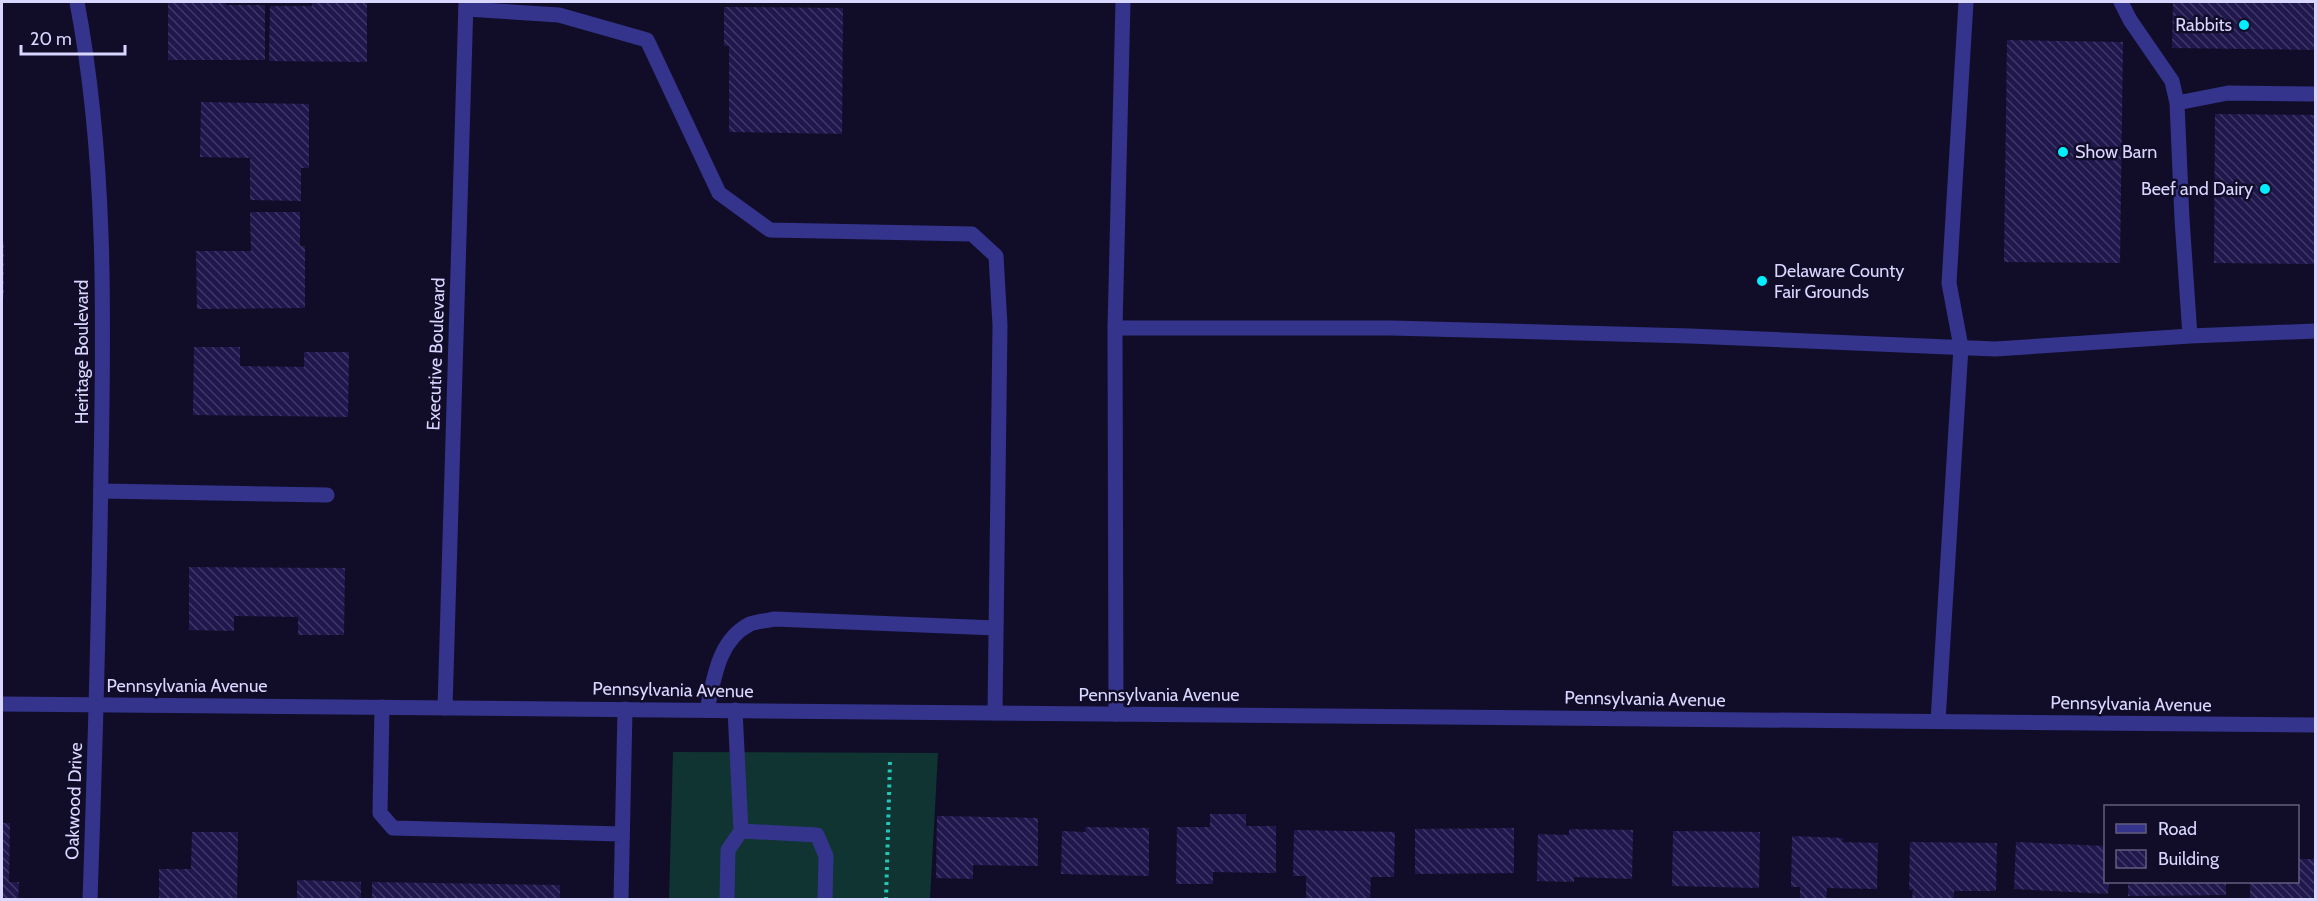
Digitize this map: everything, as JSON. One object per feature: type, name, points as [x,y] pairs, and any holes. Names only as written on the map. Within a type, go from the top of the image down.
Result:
[{"type":"street","name":"Heritage Boulevard","points":[[77,2],[99,178],[104,326],[97,705]]},
{"type":"street","points":[[1116,714],[1115,328],[1123,2]]},
{"type":"street","points":[[1938,722],[1961,347],[1949,283],[1966,2]]},
{"type":"street","points":[[2121,2],[2130,20],[2172,81],[2177,103],[2190,336]]},
{"type":"street","points":[[466,5],[559,15],[647,40],[718,193],[770,230],[972,234],[996,256],[1000,325],[995,713]]},
{"type":"street","name":"Executive Boulevard","points":[[445,708],[466,5]]},
{"type":"street","points":[[2177,103],[2228,93],[2316,94]]},
{"type":"street","points":[[1115,328],[1391,328],[1689,336],[1995,349],[2190,336],[2316,331]]},
{"type":"street","points":[[101,491],[327,495]]},
{"type":"street","points":[[707,710],[718,659],[730,639],[751,623],[774,619],[996,628]]},
{"type":"street","name":"Pennsylvania Avenue","points":[[2,704],[2316,725]]},
{"type":"street","name":"Oakwood Drive","points":[[90,900],[97,705]]},
{"type":"street","points":[[382,707],[380,813],[393,828],[622,834]]},
{"type":"street","points":[[621,900],[625,709]]},
{"type":"street","points":[[727,900],[728,850],[741,831],[735,710]]},
{"type":"street","points":[[741,831],[817,835],[826,856],[825,900]]},
{"type":"path","points":[[886,900],[890,761]]},
{"type":"green space","points":[[673,752],[938,753],[930,899],[669,900]]},
{"type":"building","points":[[168,2],[265,5],[265,60],[168,60]]},
{"type":"building","points":[[312,2],[367,2],[367,62],[269,61],[270,6],[312,6]]},
{"type":"building","name":"Rabbits","points":[[2173,2],[2316,2],[2316,50],[2172,48]]},
{"type":"building","points":[[724,7],[843,8],[842,134],[729,132],[729,46],[724,46]]},
{"type":"building","name":"Show Barn","points":[[2007,40],[2123,42],[2120,263],[2004,262]]},
{"type":"building","points":[[201,102],[309,104],[309,168],[301,168],[301,201],[250,200],[250,158],[200,157]]},
{"type":"building","name":"Beef and Dairy","points":[[2215,114],[2316,115],[2316,264],[2214,263]]},
{"type":"building","points":[[250,212],[300,212],[300,246],[305,246],[305,308],[197,309],[196,251],[251,251]]},
{"type":"building","points":[[2,242],[4,242],[4,297],[2,297]]},
{"type":"building","points":[[194,347],[240,347],[240,366],[304,367],[304,352],[349,352],[348,417],[193,415]]},
{"type":"building","points":[[189,567],[345,568],[344,635],[298,635],[298,617],[234,616],[234,631],[189,630]]},
{"type":"building","points":[[1210,814],[1246,814],[1246,826],[1276,826],[1276,873],[1213,872],[1213,884],[1176,884],[1177,827],[1210,827]]},
{"type":"building","points":[[937,816],[1038,818],[1038,866],[973,865],[973,879],[936,878]]},
{"type":"building","points":[[2,823],[10,823],[9,882],[19,882],[18,900],[2,900]]},
{"type":"building","points":[[1085,827],[1149,828],[1149,876],[1061,874],[1062,831],[1086,832]]},
{"type":"building","points":[[1514,828],[1514,873],[1415,874],[1415,829]]},
{"type":"building","points":[[1569,829],[1633,830],[1632,879],[1574,877],[1574,882],[1537,881],[1538,834],[1569,835]]},
{"type":"building","points":[[1294,830],[1395,832],[1394,877],[1371,877],[1370,898],[1306,898],[1306,876],[1293,876]]},
{"type":"building","points":[[1673,831],[1760,832],[1759,888],[1672,886]]},
{"type":"building","points":[[192,832],[238,832],[237,900],[159,900],[159,869],[191,869]]},
{"type":"building","points":[[1792,836],[1843,838],[1842,842],[1878,843],[1877,889],[1827,888],[1826,900],[1800,900],[1800,887],[1791,887]]},
{"type":"building","points":[[1910,842],[1997,843],[1996,891],[1954,891],[1954,900],[1912,900],[1913,889],[1909,890]]},
{"type":"building","points":[[2016,842],[2104,846],[2104,883],[2109,883],[2108,894],[2014,889]]},
{"type":"building","points":[[2299,859],[2316,859],[2316,900],[2250,900],[2250,883],[2299,883]]},
{"type":"building","points":[[297,880],[361,882],[361,900],[297,900]]},
{"type":"building","points":[[372,882],[560,885],[560,900],[372,900]]},
{"type":"building","points":[[2128,883],[2226,883],[2226,895],[2128,896]]},
{"type":"place","name":"Rabbits","points":[[2244,25]]},
{"type":"place","name":"Show Barn","points":[[2063,152]]},
{"type":"place","name":"Beef and Dairy","points":[[2265,189]]},
{"type":"place","name":"Delaware County Fair Grounds","points":[[1762,281]]}]
